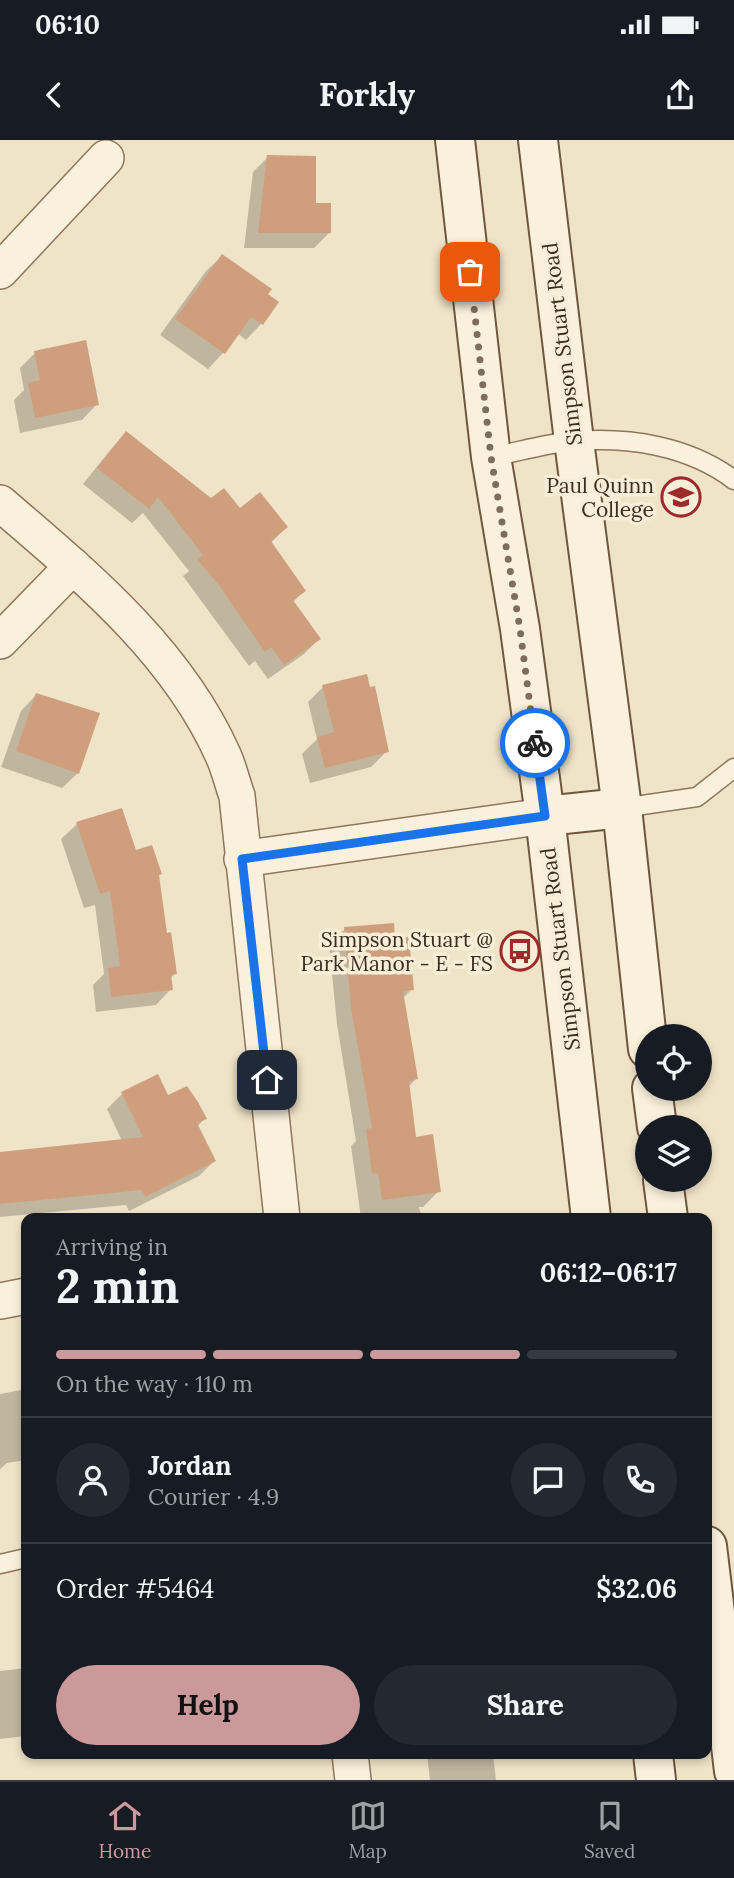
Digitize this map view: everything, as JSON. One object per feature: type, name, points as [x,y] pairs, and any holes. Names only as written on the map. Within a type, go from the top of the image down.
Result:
[{"type":"main road","name":"Simpson Stuart Road","points":[[455,140],[491,457],[520,629],[545,816],[590,1213]]},
{"type":"main road","name":"Simpson Stuart Road","points":[[538,140],[622,808],[645,1024]]},
{"type":"main road","points":[[545,816],[622,808]]},
{"type":"main road","points":[[665,1192],[667,1213]]},
{"type":"main road","points":[[712,1588],[734,1771]]},
{"type":"main road","points":[[654,1759],[656,1780]]},
{"type":"street","points":[[0,271],[106,158]]},
{"type":"street","points":[[0,503],[73,566],[133,623],[197,707],[223,756],[237,796],[281,1213]]},
{"type":"street","points":[[0,641],[73,566]]},
{"type":"street","points":[[242,859],[545,816]]},
{"type":"street","points":[[0,1301],[21,1297]]},
{"type":"lane","points":[[491,457],[574,441],[624,441],[674,449],[731,472]]},
{"type":"lane","points":[[622,808],[697,797],[734,768]]},
{"type":"lane","points":[[0,1564],[21,1559]]},
{"type":"building","points":[[267,155],[316,156],[316,203],[331,203],[331,233],[258,233]]},
{"type":"building","points":[[222,254],[272,289],[268,294],[279,302],[263,325],[251,317],[225,354],[175,319]]},
{"type":"building","points":[[86,340],[99,405],[35,418],[28,383],[40,380],[34,351]]},
{"type":"building","points":[[126,431],[211,498],[224,488],[240,508],[260,492],[288,527],[271,541],[306,591],[293,600],[321,639],[284,665],[271,647],[265,652],[218,584],[197,559],[203,555],[158,497],[149,509],[97,468]]},
{"type":"building","points":[[367,674],[370,687],[375,686],[389,752],[325,768],[317,737],[334,732],[322,685]]},
{"type":"building","points":[[36,693],[100,713],[79,774],[16,751]]},
{"type":"building","points":[[122,808],[136,850],[152,845],[162,874],[159,875],[167,933],[171,932],[177,974],[171,975],[173,990],[111,997],[108,968],[120,966],[110,891],[100,894],[76,822]]},
{"type":"building","points":[[394,923],[395,938],[409,937],[414,990],[403,991],[418,1079],[409,1081],[416,1137],[433,1134],[441,1192],[382,1200],[378,1173],[372,1174],[366,1129],[372,1128],[351,1008],[344,927]]},
{"type":"building","points":[[158,1074],[168,1095],[187,1086],[198,1102],[207,1119],[197,1123],[216,1161],[145,1197],[142,1190],[0,1204],[0,1152],[143,1137],[121,1092]]},
{"type":"way so far","points":[[470,272],[491,457],[520,629],[535,743]]},
{"type":"place","name":"Paul Quinn College","points":[[681,497]]},
{"type":"place","name":"Simpson Stuart @ Park Manor - E - FS","points":[[520,951]]},
{"type":"route","points":[[267,1080],[242,859],[545,816],[535,743]]}]
